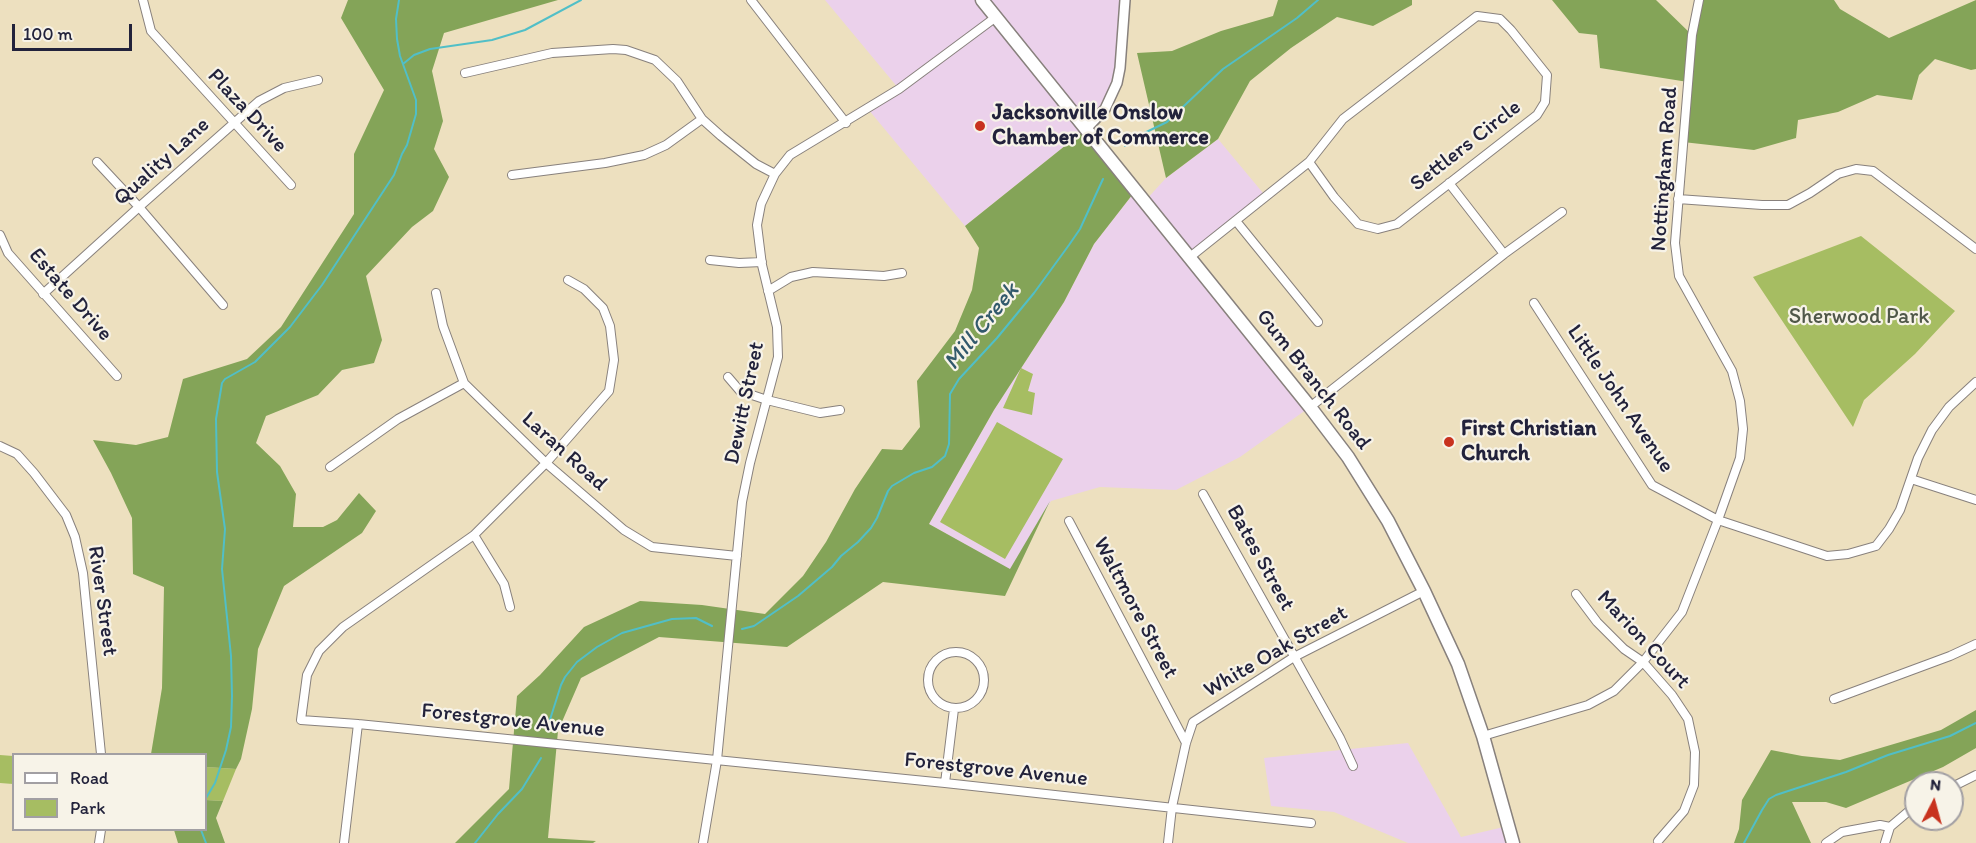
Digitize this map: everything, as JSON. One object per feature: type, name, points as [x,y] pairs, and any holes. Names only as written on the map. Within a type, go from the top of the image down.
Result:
[{"type":"main road","name":"Gum Branch Road","points":[[982,0],[1348,457],[1388,521],[1458,664],[1483,736],[1513,843]]},
{"type":"street","name":"Plaza Drive","points":[[143,0],[151,31],[291,185]]},
{"type":"street","points":[[751,0],[846,123]]},
{"type":"street","points":[[1086,129],[1105,109],[1117,83],[1125,0]]},
{"type":"street","name":"Nottingham Road","points":[[1483,736],[1588,705],[1614,691],[1643,662],[1682,612],[1740,458],[1743,429],[1740,401],[1731,371],[1678,276],[1675,243],[1692,35],[1700,0]]},
{"type":"street","name":"Settlers Circle","points":[[1190,257],[1309,162],[1343,119],[1477,16],[1500,19],[1547,75],[1545,102],[1537,115],[1397,224],[1378,229],[1358,224],[1334,197],[1309,162]]},
{"type":"street","name":"Dewitt Street","points":[[703,843],[717,760],[742,502],[777,357],[777,327],[762,262],[757,225],[761,204],[775,174],[790,155],[900,89],[996,17]]},
{"type":"street","points":[[465,73],[552,53],[626,50],[655,60],[677,81],[702,119],[756,164],[775,174]]},
{"type":"street","name":"Quality Lane","points":[[44,294],[234,121],[259,101],[284,88],[318,80]]},
{"type":"street","points":[[512,175],[605,163],[644,155],[666,145],[702,119]]},
{"type":"street","points":[[97,162],[223,305]]},
{"type":"street","points":[[1678,199],[1788,205],[1838,174],[1856,169],[1873,171],[1976,249]]},
{"type":"street","points":[[1449,183],[1504,254]]},
{"type":"street","points":[[1310,407],[1504,254],[1562,212]]},
{"type":"street","points":[[1236,220],[1318,322]]},
{"type":"street","name":"Estate Drive","points":[[0,235],[8,253],[117,376]]},
{"type":"street","points":[[710,260],[738,263],[762,262]]},
{"type":"street","points":[[768,291],[791,277],[813,272],[884,276],[902,273]]},
{"type":"street","name":"Forestgrove Avenue","points":[[568,280],[585,289],[603,308],[610,326],[614,360],[609,391],[546,463],[474,535],[343,627],[319,651],[307,675],[301,720],[945,783],[1311,823]]},
{"type":"street","name":"Laran Road","points":[[436,293],[443,326],[464,382],[546,463],[624,530],[652,547],[737,556]]},
{"type":"street","name":"Little John Avenue","points":[[1534,303],[1652,485],[1718,520],[1827,556],[1848,554],[1876,546],[1900,510],[1918,458],[1932,430],[1949,407],[1976,382]]},
{"type":"street","points":[[728,377],[740,392],[767,400],[820,413],[840,410]]},
{"type":"street","points":[[330,467],[398,418],[464,382]]},
{"type":"street","name":"River Street","points":[[0,446],[17,454],[34,473],[66,515],[75,537],[83,573],[101,753]]},
{"type":"street","points":[[1911,479],[1976,500]]},
{"type":"street","name":"Bates Street","points":[[1203,495],[1340,738],[1353,766]]},
{"type":"street","name":"Waltmore Street","points":[[1069,521],[1186,742]]},
{"type":"street","points":[[474,535],[504,584],[510,607]]},
{"type":"street","name":"White Oak Street","points":[[1168,843],[1172,807],[1186,742],[1194,722],[1294,657],[1424,591]]},
{"type":"street","name":"Marion Court","points":[[1576,594],[1597,622],[1624,650],[1643,662],[1672,695],[1688,719],[1695,752],[1694,784],[1684,811],[1658,841]]},
{"type":"street","points":[[1834,699],[1976,644]]},
{"type":"street","points":[[950,652],[961,652],[973,657],[979,663],[984,675],[982,693],[975,702],[954,709],[941,705],[934,698],[928,684],[930,667],[938,658],[950,652]]},
{"type":"street","points":[[945,783],[954,709]]},
{"type":"street","points":[[344,843],[358,724]]},
{"type":"street","points":[[1885,843],[1890,827],[1904,815]]},
{"type":"street","points":[[1826,843],[1842,832],[1867,826],[1890,827]]},
{"type":"shaded area","points":[[825,0],[1125,0],[1117,83],[1086,129],[965,226],[868,109],[899,89]]},
{"type":"shaded area","points":[[1218,139],[1268,199],[1190,257],[1310,407],[1240,457],[1176,490],[1100,487],[1051,501],[1010,570],[929,524],[994,410],[1064,302],[1094,244],[1136,190],[1145,201],[1166,178]]},
{"type":"shaded area","points":[[1408,743],[1461,837],[1508,826],[1513,843],[1408,843],[1334,812],[1271,806],[1264,758]]},
{"type":"green space","points":[[348,0],[558,0],[444,33],[432,71],[443,121],[434,149],[449,177],[433,211],[412,227],[366,276],[382,340],[374,363],[342,370],[318,395],[266,416],[256,443],[280,466],[296,494],[293,527],[323,527],[337,520],[359,493],[376,511],[362,533],[284,586],[258,649],[252,709],[241,759],[236,769],[207,767],[207,753],[151,753],[162,688],[164,587],[133,574],[132,518],[93,440],[136,445],[168,437],[183,379],[247,359],[281,327],[354,214],[354,154],[384,90],[341,18]]},
{"type":"green space","points":[[1278,0],[1412,0],[1412,5],[1373,26],[1337,17],[1291,48],[1250,81],[1218,139],[1166,178],[1137,53],[1172,51],[1221,31],[1273,16]]},
{"type":"green space","points":[[1552,0],[1656,0],[1692,35],[1699,0],[1834,0],[1840,9],[1889,38],[1976,0],[1976,69],[1971,70],[1935,59],[1919,75],[1912,100],[1877,95],[1838,112],[1798,120],[1796,138],[1754,150],[1683,142],[1688,82],[1600,68],[1597,35],[1579,33]]},
{"type":"green space","points":[[1086,129],[1136,190],[1094,244],[1064,302],[994,410],[929,524],[1010,569],[1050,501],[1005,596],[883,582],[787,647],[659,637],[581,678],[558,731],[548,838],[596,841],[593,843],[455,843],[509,789],[517,696],[540,675],[584,627],[640,601],[702,605],[765,614],[803,576],[882,449],[902,450],[920,427],[917,381],[955,331],[972,290],[979,248],[965,226]]},
{"type":"green space","name":"Sherwood Park","points":[[1861,236],[1955,311],[1915,354],[1864,400],[1853,427],[1753,277]]},
{"type":"green space","points":[[1021,368],[1033,374],[1028,391],[1035,393],[1032,415],[1003,408]]},
{"type":"green space","points":[[997,422],[1063,459],[1005,559],[940,522]]},
{"type":"green space","points":[[1976,710],[1976,748],[1943,767],[1934,771],[1904,771],[1904,783],[1846,808],[1826,802],[1792,802],[1811,843],[1734,843],[1739,829],[1742,800],[1771,750],[1840,760],[1941,730]]},
{"type":"green space","points":[[0,755],[12,756],[12,784],[0,783]]},
{"type":"green space","points":[[207,767],[236,769],[223,801],[207,800]]},
{"type":"green space","points":[[207,800],[223,801],[216,818],[225,843],[178,843],[174,831],[207,831]]},
{"type":"waterway","points":[[207,796],[215,783],[231,727],[231,656],[222,569],[225,529],[217,472],[216,419],[222,383],[255,362],[290,327],[322,285],[394,175],[407,145],[416,114],[416,100],[400,56],[397,39],[396,19],[399,0]]},
{"type":"waterway","points":[[403,64],[414,55],[430,49],[492,40],[525,30],[581,0]]},
{"type":"waterway","name":"Mill Creek","points":[[1125,146],[1134,138],[1167,122],[1223,69],[1297,18],[1318,0]]},
{"type":"waterway","name":"Mill Creek","points":[[742,629],[754,626],[798,596],[832,567],[871,528],[892,486],[914,473],[932,467],[945,456],[949,444],[950,394],[959,379],[1034,293],[1069,245],[1080,229],[1103,179]]},
{"type":"waterway","name":"Mill Creek","points":[[547,729],[565,677],[577,662],[597,647],[622,633],[672,619],[696,618],[712,626]]},
{"type":"waterway","points":[[1744,843],[1769,799],[1776,795],[1846,772],[1888,755],[1950,736],[1976,723]]},
{"type":"waterway","name":"Mill Creek","points":[[475,843],[522,789],[541,758]]},
{"type":"waterway","points":[[201,831],[206,843]]},
{"type":"place","name":"Jacksonville Onslow Chamber of Commerce","points":[[980,126]]},
{"type":"place","name":"First Christian Church","points":[[1449,442]]}]
